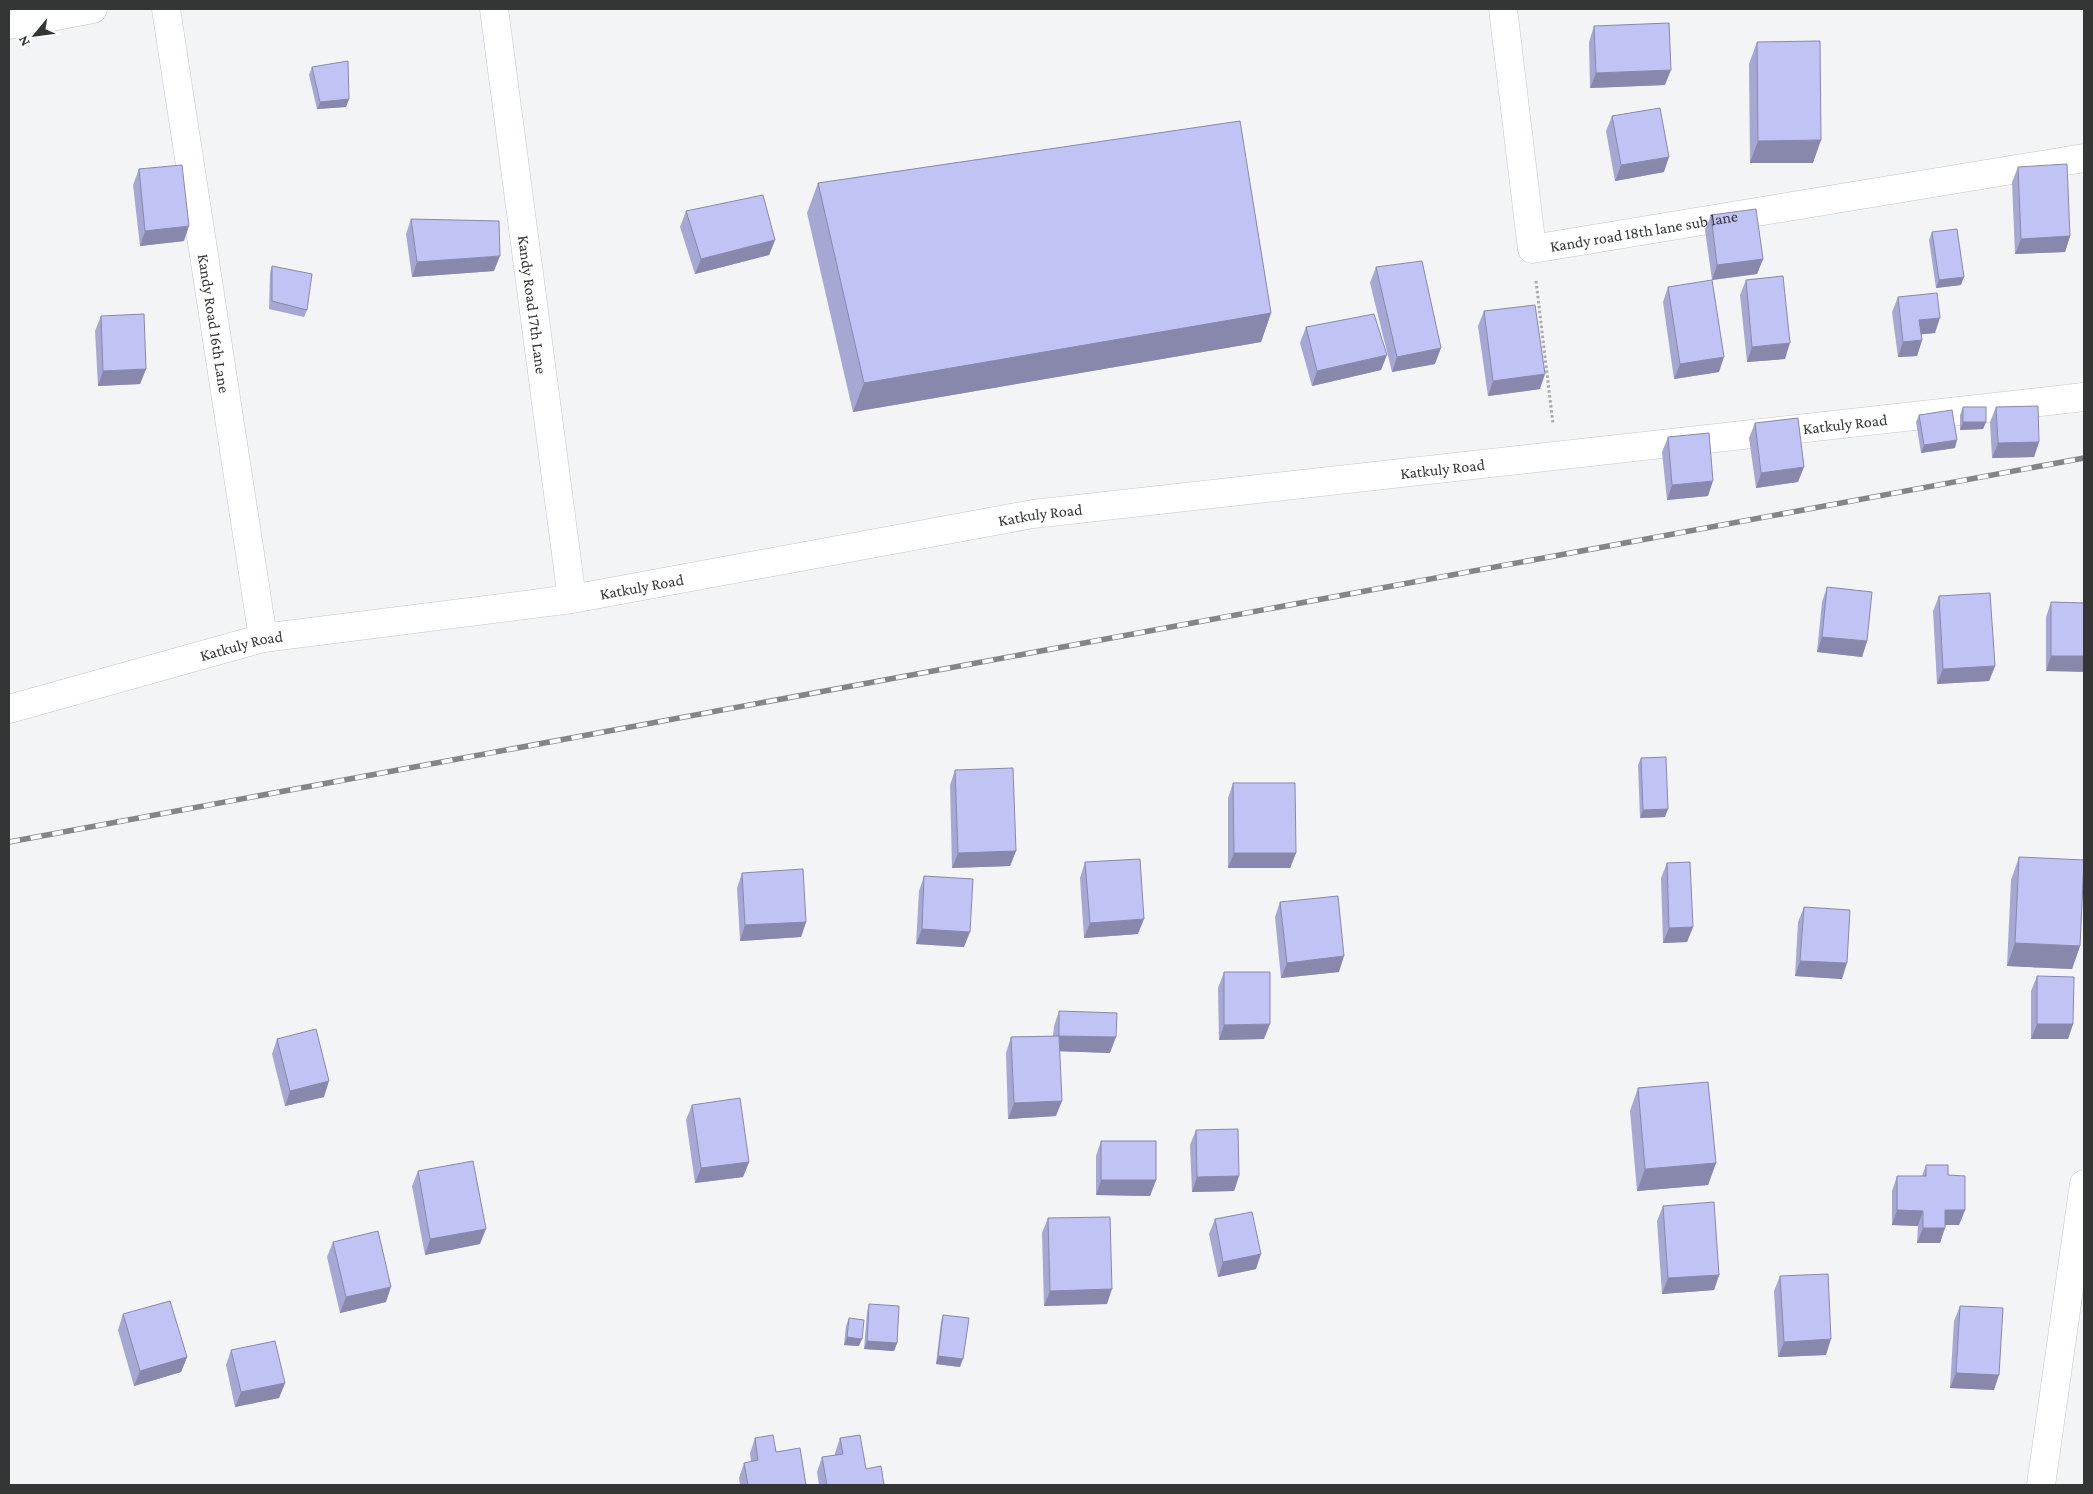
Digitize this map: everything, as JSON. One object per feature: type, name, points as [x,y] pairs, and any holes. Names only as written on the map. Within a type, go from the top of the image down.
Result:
[{"type":"street","points":[[9,25],[93,9]]},
{"type":"street","name":"Kandy Road 16th Lane","points":[[166,9],[263,638]]},
{"type":"street","name":"Kandy Road 17th Lane","points":[[494,9],[572,600]]},
{"type":"street","name":"Kandy road 18th lane sub lane","points":[[1503,9],[1532,249],[2084,158]]},
{"type":"street","name":"Katkuly Road","points":[[9,709],[263,638],[572,600],[1032,514],[1557,454],[2084,397]]},
{"type":"street","points":[[2041,1485],[2084,1184]]},
{"type":"path","points":[[1532,249],[1557,454]]},
{"type":"building","points":[[1669,23],[1671,70],[1596,73],[1594,26]]},
{"type":"building","points":[[1820,41],[1821,140],[1758,141],[1757,42]]},
{"type":"building","points":[[348,61],[349,99],[320,102],[312,67]]},
{"type":"building","points":[[1660,108],[1669,157],[1621,165],[1612,116]]},
{"type":"building","points":[[1240,121],[1271,313],[864,383],[818,183]]},
{"type":"building","points":[[2067,164],[2070,236],[2021,239],[2018,167]]},
{"type":"building","points":[[182,165],[189,226],[145,231],[139,169]]},
{"type":"building","points":[[763,195],[775,240],[701,259],[686,211]]},
{"type":"building","points":[[1756,209],[1763,259],[1717,265],[1711,215]]},
{"type":"building","points":[[411,219],[499,221],[500,256],[417,262]]},
{"type":"building","points":[[1957,229],[1964,277],[1939,280],[1932,232]]},
{"type":"building","points":[[1422,261],[1441,348],[1397,357],[1376,267]]},
{"type":"building","points":[[272,266],[312,274],[307,310],[272,301]]},
{"type":"building","points":[[1783,276],[1790,343],[1752,347],[1746,280]]},
{"type":"building","points":[[1712,280],[1724,357],[1680,364],[1668,287]]},
{"type":"building","points":[[1937,293],[1940,318],[1919,320],[1922,340],[1903,342],[1898,297]]},
{"type":"building","points":[[1535,305],[1545,374],[1493,381],[1484,311]]},
{"type":"building","points":[[144,314],[146,369],[103,371],[101,316]]},
{"type":"building","points":[[1374,314],[1387,355],[1317,371],[1306,327]]},
{"type":"building","points":[[2038,406],[2039,442],[1998,443],[1996,407]]},
{"type":"building","points":[[1963,407],[1986,407],[1986,422],[1963,422]]},
{"type":"building","points":[[1952,410],[1957,440],[1924,445],[1919,415]]},
{"type":"building","points":[[1798,418],[1804,467],[1761,473],[1755,423]]},
{"type":"building","points":[[1709,433],[1713,481],[1672,485],[1668,437]]},
{"type":"building","points":[[1827,587],[1872,592],[1867,641],[1822,637]]},
{"type":"building","points":[[1990,593],[1995,666],[1943,669],[1939,596]]},
{"type":"building","points":[[2051,602],[2084,603],[2084,656],[2051,656]]},
{"type":"building","points":[[1666,757],[1668,809],[1643,810],[1641,758]]},
{"type":"building","points":[[1013,768],[1016,851],[958,853],[955,770]]},
{"type":"building","points":[[1233,783],[1295,783],[1296,853],[1234,853]]},
{"type":"building","points":[[2019,857],[2084,860],[2080,946],[2015,943]]},
{"type":"building","points":[[1140,859],[1144,919],[1090,923],[1085,862]]},
{"type":"building","points":[[1690,862],[1693,927],[1669,928],[1667,863]]},
{"type":"building","points":[[803,869],[806,922],[745,925],[742,873]]},
{"type":"building","points":[[924,876],[973,879],[970,932],[922,929]]},
{"type":"building","points":[[1338,896],[1344,956],[1287,963],[1280,902]]},
{"type":"building","points":[[1804,907],[1850,910],[1847,963],[1800,961]]},
{"type":"building","points":[[1224,972],[1270,972],[1270,1024],[1224,1025]]},
{"type":"building","points":[[2037,976],[2074,977],[2073,1024],[2037,1024]]},
{"type":"building","points":[[1059,1011],[1117,1013],[1116,1037],[1059,1036]]},
{"type":"building","points":[[316,1029],[329,1081],[290,1091],[277,1039]]},
{"type":"building","points":[[1059,1036],[1062,1101],[1014,1103],[1011,1037]]},
{"type":"building","points":[[1708,1082],[1716,1163],[1645,1169],[1638,1088]]},
{"type":"building","points":[[740,1098],[749,1162],[701,1168],[692,1105]]},
{"type":"building","points":[[1238,1129],[1239,1176],[1197,1177],[1196,1130]]},
{"type":"building","points":[[1101,1141],[1156,1141],[1156,1180],[1101,1180]]},
{"type":"building","points":[[473,1161],[486,1229],[430,1239],[418,1171]]},
{"type":"building","points":[[1926,1165],[1948,1165],[1948,1175],[1965,1176],[1965,1210],[1945,1210],[1945,1228],[1923,1228],[1923,1211],[1897,1210],[1897,1176],[1926,1176]]},
{"type":"building","points":[[1714,1202],[1719,1275],[1668,1278],[1663,1206]]},
{"type":"building","points":[[1252,1212],[1261,1254],[1223,1262],[1215,1219]]},
{"type":"building","points":[[1110,1217],[1112,1289],[1050,1291],[1048,1218]]},
{"type":"building","points":[[378,1231],[391,1287],[346,1297],[333,1242]]},
{"type":"building","points":[[1828,1274],[1831,1339],[1784,1342],[1780,1276]]},
{"type":"building","points":[[170,1301],[187,1357],[140,1371],[123,1314]]},
{"type":"building","points":[[869,1304],[899,1306],[897,1343],[867,1341]]},
{"type":"building","points":[[1960,1306],[2003,1308],[1999,1375],[1956,1373]]},
{"type":"building","points":[[943,1315],[969,1318],[963,1359],[938,1356]]},
{"type":"building","points":[[849,1318],[864,1320],[862,1339],[847,1337]]},
{"type":"building","points":[[275,1341],[285,1383],[241,1392],[231,1350]]},
{"type":"building","points":[[773,1435],[776,1452],[800,1448],[806,1485],[748,1485],[744,1463],[758,1460],[755,1438]]},
{"type":"building","points":[[860,1435],[866,1469],[881,1466],[884,1485],[827,1485],[822,1457],[843,1454],[840,1438]]},
{"type":"railway","points":[[9,842],[2084,458]]}]
